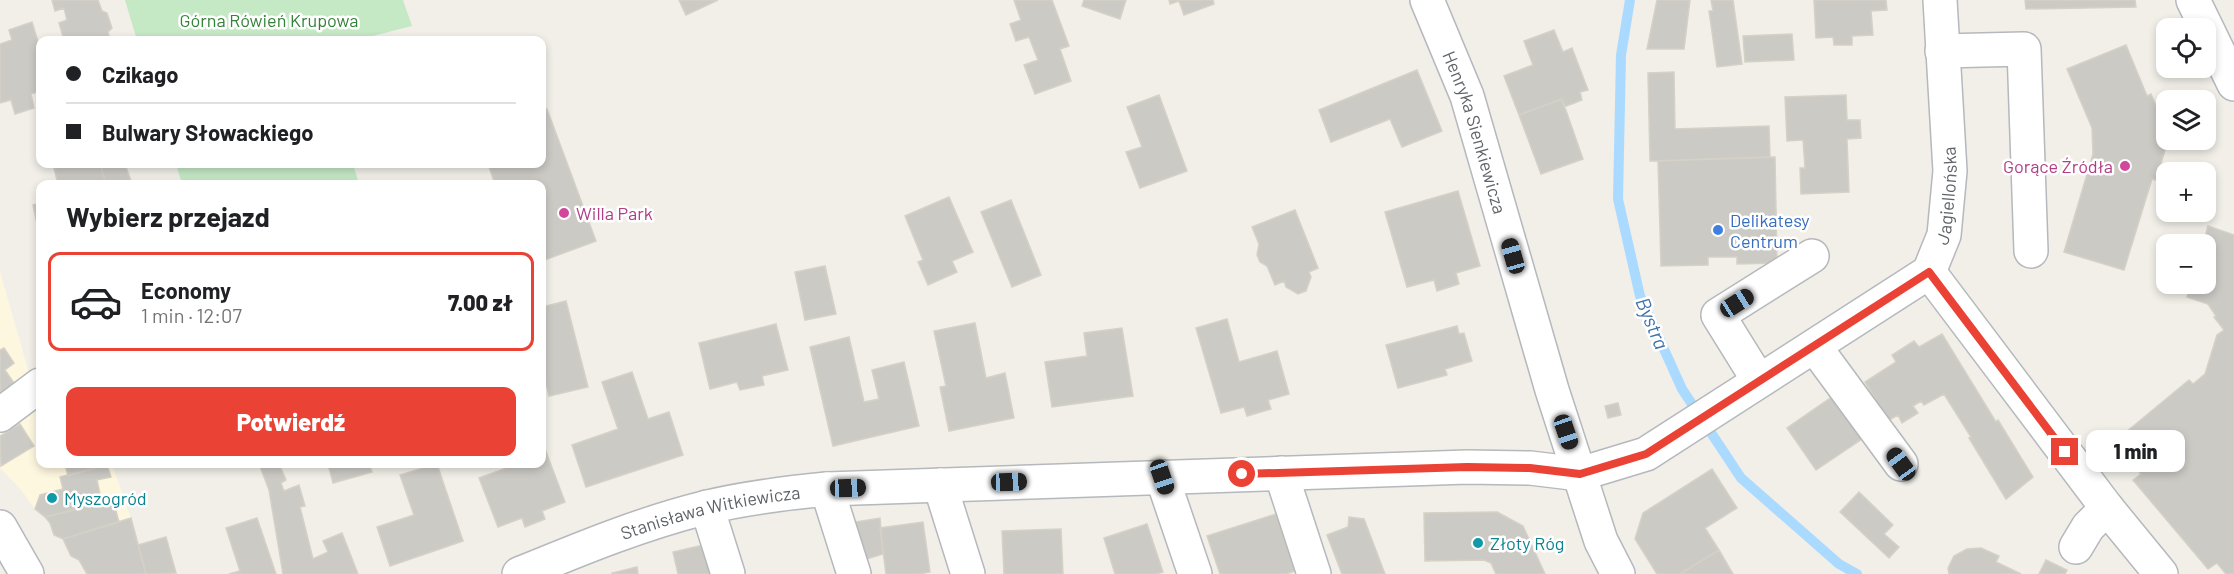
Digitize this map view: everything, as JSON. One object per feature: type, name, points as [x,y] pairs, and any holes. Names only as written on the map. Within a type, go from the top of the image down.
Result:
[{"type":"street","name":"Henryka Sienkiewicza","points":[[1427,0],[1467,96],[1552,390],[1601,541],[1618,574]]},
{"type":"street","name":"Jagiellońska","points":[[1929,272],[1944,236],[1950,171],[1940,0]]},
{"type":"street","points":[[2193,0],[2234,84]]},
{"type":"street","points":[[1942,51],[2024,49],[2031,250]]},
{"type":"street","points":[[1753,385],[1718,315],[1812,256]]},
{"type":"street","points":[[1580,474],[1646,454],[1929,272],[2107,508],[2161,574]]},
{"type":"street","points":[[1815,347],[1901,464]]},
{"type":"street","points":[[0,416],[36,388]]},
{"type":"street","name":"Stanisława Witkiewicza","points":[[519,574],[614,536],[707,507],[827,489],[1467,467],[1530,468],[1580,474]]},
{"type":"street","points":[[1281,473],[1314,574]]},
{"type":"street","points":[[1162,477],[1195,574]]},
{"type":"street","points":[[940,485],[968,574]]},
{"type":"street","points":[[827,489],[854,574]]},
{"type":"street","points":[[707,507],[728,574]]},
{"type":"street","points":[[2076,547],[2088,527],[2107,508]]},
{"type":"street","points":[[0,527],[27,574]]},
{"type":"shaded area","points":[[0,272],[36,398],[36,468],[113,468],[131,518],[146,574],[87,574],[79,560],[71,556],[63,539],[54,535],[50,523],[0,468]]},
{"type":"green space","name":"Górna Rówień Krupowa","points":[[125,0],[403,0],[412,26],[373,36],[136,36]]},
{"type":"green space","points":[[177,168],[354,168],[358,180],[181,180]]},
{"type":"building","points":[[52,0],[98,0],[102,11],[107,13],[112,28],[108,32],[109,36],[63,36],[59,23],[67,20],[64,8],[55,11]]},
{"type":"building","points":[[679,0],[718,0],[686,15]]},
{"type":"building","points":[[1014,0],[1052,0],[1069,46],[1060,49],[1071,81],[1035,94],[1024,65],[1038,60],[1029,37],[1016,41],[1010,24],[1021,20]]},
{"type":"building","points":[[1084,0],[1126,0],[1120,19],[1082,6]]},
{"type":"building","points":[[1169,0],[1213,0],[1214,4],[1184,15],[1179,1],[1170,4]]},
{"type":"building","points":[[1657,0],[1690,0],[1684,49],[1647,49]]},
{"type":"building","points":[[1711,0],[1733,0],[1742,64],[1717,67],[1709,11],[1713,11]]},
{"type":"building","points":[[1814,0],[1886,0],[1887,10],[1871,11],[1873,35],[1852,36],[1852,45],[1834,45],[1833,37],[1816,38]]},
{"type":"building","points":[[2025,0],[2135,0],[2136,7],[2026,9]]},
{"type":"building","points":[[32,22],[36,36],[36,92],[31,94],[34,108],[15,114],[11,100],[0,103],[0,44],[12,40],[9,30]]},
{"type":"building","points":[[1554,30],[1563,52],[1572,48],[1588,90],[1580,92],[1582,100],[1564,107],[1562,99],[1519,115],[1504,76],[1533,65],[1524,41]]},
{"type":"building","points":[[1792,34],[1794,60],[1745,62],[1743,36]]},
{"type":"building","name":"Gorące Źródła","points":[[2126,45],[2147,96],[2151,94],[2156,106],[2156,150],[2165,150],[2161,162],[2156,162],[2156,180],[2152,179],[2124,270],[2064,252],[2093,154],[2092,128],[2067,69]]},
{"type":"building","points":[[1417,70],[1442,131],[1402,147],[1390,119],[1331,142],[1319,110]]},
{"type":"building","points":[[1674,72],[1675,129],[1769,126],[1770,157],[1650,161],[1648,73]]},
{"type":"building","points":[[1159,95],[1187,171],[1140,188],[1126,152],[1142,147],[1127,107]]},
{"type":"building","points":[[1846,95],[1847,120],[1860,120],[1861,138],[1847,139],[1849,192],[1801,194],[1800,168],[1805,168],[1803,140],[1787,141],[1785,97]]},
{"type":"building","points":[[1562,99],[1583,159],[1541,174],[1519,115]]},
{"type":"building","name":"Willa Park","points":[[546,109],[596,241],[546,260],[546,180],[494,180],[489,168],[546,168]]},
{"type":"building","name":"Delikatesy Centrum","points":[[1775,157],[1777,263],[1737,264],[1737,257],[1708,257],[1708,265],[1661,266],[1658,161]]},
{"type":"building","points":[[54,168],[101,168],[105,180],[57,180]]},
{"type":"building","points":[[101,168],[126,168],[131,180],[105,180]]},
{"type":"building","points":[[1458,191],[1480,266],[1456,273],[1459,284],[1437,291],[1434,280],[1407,287],[1385,212]]},
{"type":"building","points":[[949,197],[973,252],[952,261],[957,272],[928,285],[918,262],[923,260],[905,216]]},
{"type":"building","points":[[1011,200],[1041,275],[1012,287],[981,212]]},
{"type":"building","points":[[1295,210],[1318,268],[1309,272],[1311,277],[1306,291],[1298,294],[1286,287],[1284,281],[1275,285],[1267,266],[1260,262],[1257,255],[1259,244],[1252,227]]},
{"type":"building","points":[[2208,226],[2234,235],[2234,574],[2226,574],[2217,563],[2208,569],[2133,480],[2141,474],[2114,442],[2189,380],[2193,384],[2205,374],[2217,335],[2224,330],[2208,304],[2187,297],[2188,294],[2216,294],[2216,234],[2206,234]]},
{"type":"building","points":[[2208,226],[2234,235],[2234,574],[2226,574],[2217,563],[2208,569],[2133,480],[2141,474],[2114,442],[2189,380],[2193,384],[2205,374],[2217,335],[2224,330],[2208,304],[2187,297],[2188,294],[2216,294],[2216,234],[2206,234]]},
{"type":"building","points":[[825,266],[836,314],[805,320],[795,272]]},
{"type":"building","points":[[566,301],[588,387],[549,396],[546,384],[546,306]]},
{"type":"building","points":[[1227,319],[1239,362],[1277,351],[1289,394],[1268,400],[1271,409],[1247,416],[1244,407],[1221,413],[1196,328]]},
{"type":"building","points":[[975,323],[986,378],[1005,373],[1014,418],[949,431],[940,387],[946,386],[934,331]]},
{"type":"building","points":[[776,324],[788,370],[762,376],[764,385],[740,390],[737,382],[710,389],[699,343]]},
{"type":"building","points":[[1457,326],[1459,334],[1464,333],[1472,361],[1445,369],[1447,375],[1398,388],[1386,345]]},
{"type":"building","points":[[1122,328],[1133,396],[1052,407],[1045,362],[1087,356],[1084,333]]},
{"type":"building","points":[[1942,334],[2033,477],[2006,499],[1944,394],[1924,405],[1921,401],[1913,406],[1918,413],[1902,423],[1898,415],[1889,420],[1883,411],[1877,415],[1870,404],[1876,400],[1865,382],[1896,362],[1892,355],[1914,341],[1919,347]]},
{"type":"building","points":[[849,337],[864,402],[879,399],[872,370],[904,362],[919,426],[833,446],[810,347]]},
{"type":"building","points":[[4,348],[14,363],[5,370],[16,386],[0,398],[0,350]]},
{"type":"building","points":[[632,372],[648,419],[669,412],[683,455],[586,487],[572,445],[618,429],[602,382]]},
{"type":"building","points":[[1836,394],[1865,437],[1816,470],[1787,428]]},
{"type":"building","points":[[1618,403],[1621,415],[1608,418],[1605,406]]},
{"type":"building","points":[[20,424],[34,446],[1,466],[0,436]]},
{"type":"building","points":[[546,452],[565,502],[542,511],[545,519],[525,527],[522,518],[498,527],[479,478],[507,468],[546,468]]},
{"type":"building","points":[[66,468],[96,468],[68,476]]},
{"type":"building","points":[[95,468],[108,468],[111,477],[97,480],[102,503],[45,517],[35,509],[40,495],[63,489],[60,477]]},
{"type":"building","points":[[261,468],[281,468],[286,480],[281,483],[284,491],[299,485],[305,506],[300,507],[313,559],[328,552],[323,541],[342,533],[358,574],[283,574],[269,490]]},
{"type":"building","points":[[329,468],[370,468],[372,472],[333,483]]},
{"type":"building","points":[[424,468],[438,468],[463,541],[390,566],[377,527],[414,515],[400,475]]},
{"type":"building","points":[[1712,469],[1737,508],[1705,528],[1719,550],[1680,574],[1657,574],[1635,539],[1643,513]]},
{"type":"building","points":[[1859,492],[1893,525],[1884,534],[1899,547],[1889,558],[1840,512]]},
{"type":"building","points":[[113,500],[119,522],[63,539],[54,535],[45,517]]},
{"type":"building","name":"Złoty Róg","points":[[1497,512],[1523,526],[1545,574],[1496,574],[1491,563],[1484,560],[1425,561],[1424,513]]},
{"type":"building","points":[[1276,514],[1295,571],[1286,574],[1220,574],[1207,536]]},
{"type":"building","points":[[1349,517],[1364,519],[1385,574],[1342,574],[1327,535],[1348,527]]},
{"type":"building","points":[[131,518],[146,574],[87,574],[79,560],[71,556],[63,539]]},
{"type":"building","points":[[257,518],[276,574],[229,574],[240,571],[226,528]]},
{"type":"building","points":[[880,518],[883,554],[860,561],[849,523]]},
{"type":"building","points":[[923,522],[930,572],[886,574],[880,528]]},
{"type":"building","points":[[1147,524],[1163,572],[1115,574],[1104,538]]},
{"type":"building","points":[[1061,529],[1063,574],[1004,574],[1002,531]]},
{"type":"building","points":[[166,537],[176,573],[146,574],[138,545]]},
{"type":"building","points":[[708,544],[715,574],[678,574],[673,552]]},
{"type":"building","points":[[1981,548],[1999,556],[1996,562],[2021,574],[1949,574],[1948,568],[1954,556],[1967,549]]},
{"type":"building","points":[[1719,550],[1733,574],[1680,574]]},
{"type":"building","points":[[2046,560],[2067,570],[2065,574],[2039,574]]},
{"type":"building","points":[[637,567],[638,574],[612,574],[612,573]]},
{"type":"waterway","name":"Bystra","points":[[1630,0],[1621,55],[1618,199],[1640,296],[1682,389],[1741,478],[1839,564],[1857,574]]},
{"type":"place","name":"Gorące Źródła","points":[[2125,166]]},
{"type":"place","name":"Willa Park","points":[[564,213]]},
{"type":"place","name":"Delikatesy Centrum","points":[[1718,230]]},
{"type":"place","name":"Myszogród","points":[[52,498]]},
{"type":"place","name":"Złoty Róg","points":[[1478,543]]},
{"type":"route","points":[[1242,474],[1467,467],[1530,468],[1580,474],[1646,454],[1929,272],[2065,452]]}]
